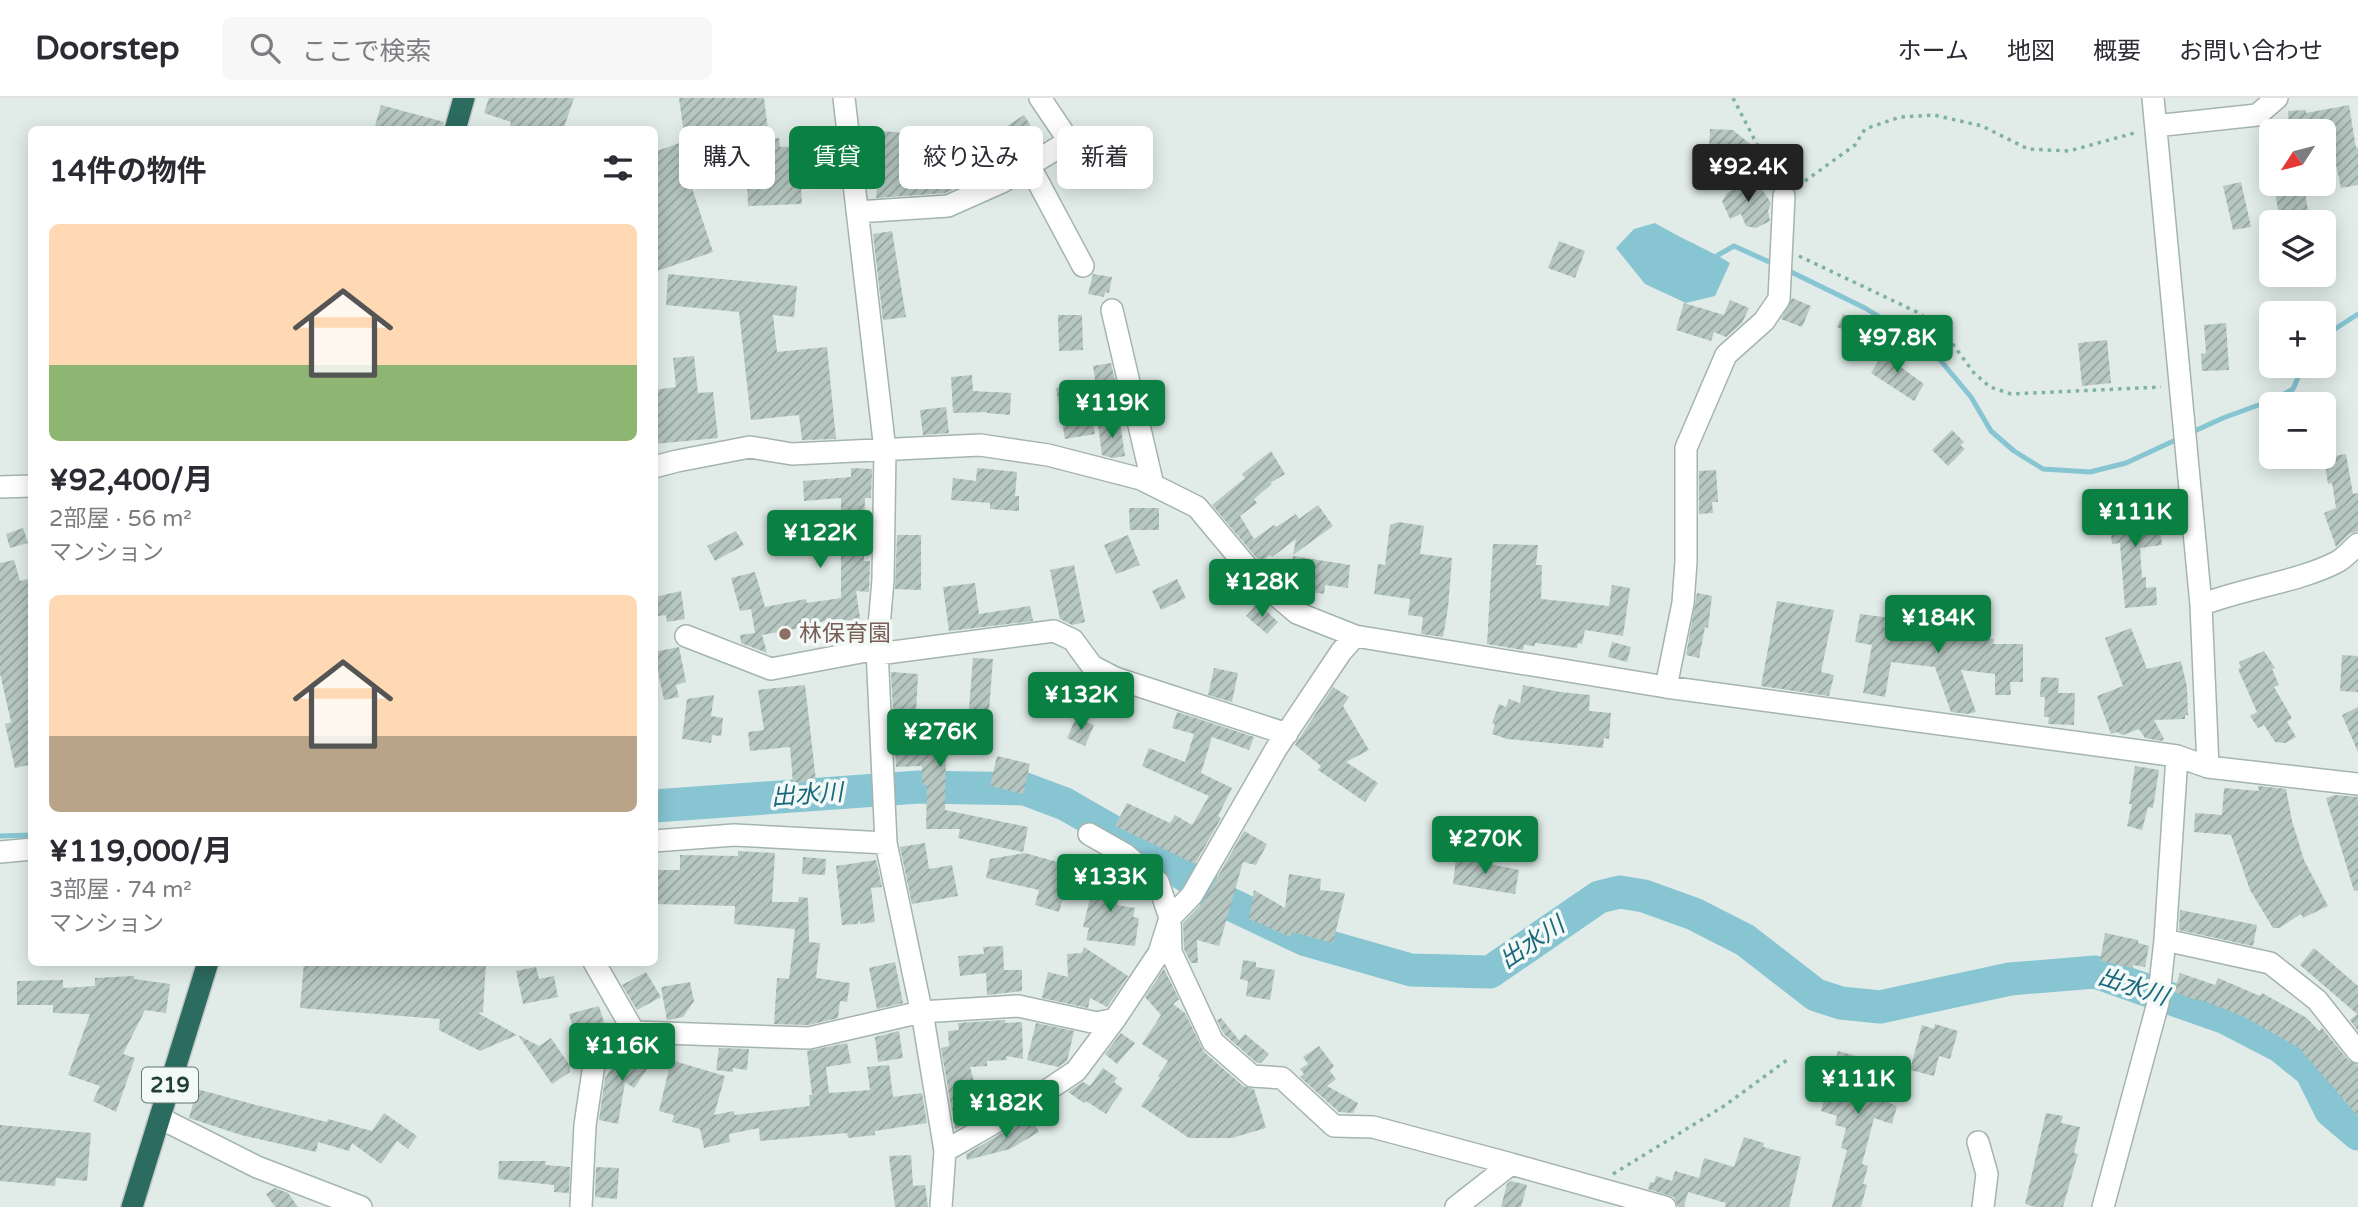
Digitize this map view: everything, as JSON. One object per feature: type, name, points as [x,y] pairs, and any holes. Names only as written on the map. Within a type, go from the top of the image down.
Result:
[{"type":"highway","points":[[456,126],[464,98]]},
{"type":"highway","name":"219","points":[[132,1207],[207,966]]},
{"type":"street","points":[[844,98],[885,450],[883,580],[878,652],[886,843],[921,1012],[945,1151],[941,1207]]},
{"type":"street","points":[[1040,98],[1069,141],[1043,157]]},
{"type":"street","points":[[2153,98],[2200,606],[2208,767]]},
{"type":"street","points":[[2164,125],[2258,115],[2277,98]]},
{"type":"street","points":[[857,212],[948,206],[986,189]]},
{"type":"street","points":[[1042,189],[1083,266]]},
{"type":"street","points":[[1666,687],[1683,603],[1686,562],[1686,448],[1726,355],[1764,321],[1779,299],[1784,196]]},
{"type":"street","points":[[1112,310],[1153,485]]},
{"type":"street","points":[[658,466],[750,447],[792,454],[981,445],[1048,455],[1141,479],[1197,507],[1258,580],[1297,613],[1355,636],[1666,687],[2177,756],[2208,767],[2358,784]]},
{"type":"street","points":[[0,486],[28,486]]},
{"type":"street","points":[[2200,606],[2229,594],[2340,561],[2358,544]]},
{"type":"street","points":[[685,636],[771,669],[878,652],[1055,631],[1073,640],[1092,666],[1115,678],[1287,734]]},
{"type":"street","points":[[945,1151],[1025,1105],[1076,1071],[1159,953],[1170,918],[1192,895],[1287,734],[1355,636]]},
{"type":"street","points":[[2103,1207],[2158,1003],[2165,940],[2177,756]]},
{"type":"street","points":[[1089,834],[1126,855],[1158,881],[1170,918],[1171,952],[1213,1042],[1252,1076],[1282,1078],[1334,1126],[1374,1127],[1665,1207]]},
{"type":"street","points":[[658,841],[734,835],[886,843]]},
{"type":"street","points":[[0,852],[28,849]]},
{"type":"street","points":[[2165,940],[2270,963],[2316,1000],[2358,1052]]},
{"type":"street","points":[[596,966],[634,1032]]},
{"type":"street","points":[[581,1207],[585,1125],[594,1065],[634,1032],[809,1038],[921,1012],[1018,1006],[1097,1023],[1115,1019]]},
{"type":"street","points":[[160,1118],[257,1167],[361,1207]]},
{"type":"street","points":[[1978,1142],[1987,1174],[1983,1207]]},
{"type":"street","points":[[1456,1207],[1511,1164]]},
{"type":"path","points":[[1733,98],[1784,196],[1855,145],[1865,129],[1900,117],[1934,115],[1982,126],[2028,149],[2069,151],[2164,125]]},
{"type":"path","points":[[1783,248],[1919,313],[1947,335],[1974,373],[1990,387],[2011,394],[2180,386]]},
{"type":"path","points":[[1591,1188],[1724,1106],[1787,1060]]},
{"type":"water","points":[[1655,223],[1730,263],[1715,296],[1686,303],[1645,284],[1616,248],[1634,229]]},
{"type":"building","points":[[489,98],[574,98],[564,126],[510,126],[511,122],[484,113]]},
{"type":"building","points":[[679,98],[764,98],[768,126],[683,126]]},
{"type":"building","points":[[381,105],[444,122],[443,126],[375,126]]},
{"type":"building","points":[[2349,105],[2356,148],[2358,147],[2358,185],[2341,188],[2336,164],[2336,119],[2288,119],[2288,111],[2306,110],[2306,113]]},
{"type":"building","points":[[1024,115],[1031,126],[1007,126]]},
{"type":"building","points":[[1710,129],[1733,130],[1761,153],[1709,149]]},
{"type":"building","points":[[885,131],[899,132],[899,189],[952,189],[945,193],[876,198],[877,189],[885,189]]},
{"type":"building","points":[[775,138],[779,138],[780,147],[789,147],[789,189],[801,189],[802,204],[748,206],[747,189],[775,189]]},
{"type":"building","points":[[679,143],[679,189],[692,189],[713,252],[658,271],[658,151]]},
{"type":"building","points":[[1754,177],[1771,203],[1768,211],[1770,221],[1756,228],[1746,226],[1741,214],[1730,219],[1722,201],[1727,193]]},
{"type":"building","points":[[2241,182],[2251,227],[2233,230],[2223,186]]},
{"type":"building","points":[[2276,196],[2306,196],[2308,210],[2278,210]]},
{"type":"building","points":[[892,231],[906,317],[883,320],[873,234]]},
{"type":"building","points":[[1559,241],[1585,251],[1575,278],[1548,268]]},
{"type":"building","points":[[668,274],[797,286],[794,317],[773,315],[777,352],[827,347],[836,439],[802,440],[799,415],[751,420],[739,312],[666,305]]},
{"type":"building","points":[[1093,274],[1112,277],[1109,293],[1105,292],[1104,297],[1088,294]]},
{"type":"building","points":[[1792,298],[1811,306],[1802,327],[1781,319]]},
{"type":"building","points":[[1730,300],[1749,308],[1742,323],[1726,337],[1714,332],[1711,341],[1676,330],[1684,303],[1724,315]]},
{"type":"building","points":[[1843,314],[1863,323],[1858,336],[1837,327]]},
{"type":"building","points":[[1058,315],[1082,315],[1083,350],[1059,351]]},
{"type":"building","points":[[2226,323],[2229,370],[2202,371],[2201,354],[2206,353],[2204,325]]},
{"type":"building","points":[[2107,340],[2111,383],[2082,386],[2078,343]]},
{"type":"building","points":[[1887,347],[1903,357],[1898,365],[1924,384],[1914,401],[1871,373]]},
{"type":"building","points":[[694,356],[698,393],[713,392],[718,438],[658,444],[658,389],[676,387],[673,358]]},
{"type":"building","points":[[1111,363],[1115,381],[1096,385],[1093,366]]},
{"type":"building","points":[[972,375],[973,391],[1011,393],[1010,415],[987,412],[953,413],[951,377]]},
{"type":"building","points":[[1086,383],[1095,434],[1065,439],[1056,388]]},
{"type":"building","points":[[946,407],[949,433],[923,435],[920,410]]},
{"type":"building","points":[[1120,422],[1125,456],[1113,458],[1102,455],[1098,425]]},
{"type":"building","points":[[1952,430],[1964,442],[1960,445],[1965,449],[1948,466],[1932,450]]},
{"type":"building","points":[[1271,451],[1285,474],[1270,483],[1272,484],[1254,499],[1257,503],[1240,516],[1254,539],[1296,514],[1299,519],[1318,505],[1333,526],[1293,555],[1296,539],[1272,557],[1270,555],[1260,562],[1212,505],[1245,478],[1242,474]]},
{"type":"building","points":[[2346,454],[2353,494],[2358,493],[2358,531],[2349,534],[2336,547],[2324,513],[2336,508],[2332,483],[2328,484],[2326,469],[2336,469],[2336,456]]},
{"type":"building","points":[[851,468],[872,469],[871,498],[865,498],[864,531],[864,561],[870,561],[869,592],[856,591],[861,625],[866,625],[865,638],[842,642],[842,619],[811,623],[812,626],[762,635],[767,653],[741,643],[740,635],[755,633],[751,609],[740,611],[731,578],[755,572],[765,607],[806,599],[807,603],[841,598],[841,498],[804,501],[803,481],[851,477]]},
{"type":"building","points":[[977,468],[1017,472],[1015,496],[1019,496],[1019,511],[990,509],[990,503],[951,500],[953,478],[976,481]]},
{"type":"building","points":[[1716,470],[1718,502],[1712,502],[1713,513],[1699,514],[1699,471]]},
{"type":"building","points":[[2148,502],[2150,520],[2159,519],[2162,545],[2140,548],[2142,578],[2146,577],[2146,588],[2156,587],[2157,605],[2125,608],[2120,543],[2112,544],[2108,507]]},
{"type":"building","points":[[1129,508],[1159,508],[1159,530],[1130,530]]},
{"type":"building","points":[[1399,522],[1424,526],[1420,554],[1452,558],[1443,637],[1421,634],[1423,617],[1408,615],[1410,599],[1374,594],[1378,564],[1385,565],[1390,525]]},
{"type":"building","points":[[23,528],[28,543],[10,548],[6,534]]},
{"type":"building","points":[[736,531],[744,545],[715,561],[707,546]]},
{"type":"building","points":[[897,535],[921,535],[921,590],[895,589]]},
{"type":"building","points":[[1128,535],[1140,565],[1116,574],[1104,545]]},
{"type":"building","points":[[1493,544],[1538,545],[1536,565],[1542,565],[1541,599],[1609,606],[1612,585],[1630,588],[1623,636],[1585,630],[1582,644],[1578,643],[1577,648],[1535,643],[1535,646],[1524,645],[1523,650],[1487,644]]},
{"type":"building","points":[[1293,556],[1350,565],[1348,588],[1325,585],[1324,594],[1300,590],[1301,582],[1295,581],[1296,575],[1290,574]]},
{"type":"building","points":[[14,560],[20,581],[28,579],[28,765],[15,768],[5,724],[11,722],[0,673],[0,563]]},
{"type":"building","points":[[1074,565],[1085,622],[1072,625],[1060,619],[1050,570]]},
{"type":"building","points":[[1177,579],[1186,598],[1161,610],[1152,591]]},
{"type":"building","points":[[975,583],[979,614],[1030,606],[1033,621],[949,631],[943,587]]},
{"type":"building","points":[[681,591],[685,619],[667,622],[666,615],[658,616],[658,596]]},
{"type":"building","points":[[1697,593],[1712,596],[1708,628],[1705,627],[1699,658],[1686,655]]},
{"type":"building","points":[[1777,601],[1834,610],[1821,672],[1834,675],[1829,696],[1761,686]]},
{"type":"building","points":[[1258,603],[1278,622],[1267,634],[1246,616]]},
{"type":"building","points":[[1860,614],[1914,621],[1915,616],[1986,625],[1984,638],[1994,639],[1993,644],[2023,644],[2023,682],[2010,682],[2011,695],[1995,695],[1995,674],[1961,670],[1976,712],[1951,712],[1935,667],[1891,662],[1885,697],[1863,693],[1872,645],[1855,642]]},
{"type":"building","points":[[2131,628],[2147,669],[2181,661],[2187,687],[2188,715],[2185,715],[2185,719],[2154,720],[2164,739],[2161,741],[2145,738],[2139,729],[2123,735],[2117,732],[2111,734],[2097,696],[2123,686],[2105,638]]},
{"type":"building","points":[[1612,642],[1631,647],[1627,662],[1608,657]]},
{"type":"building","points":[[679,647],[686,682],[676,685],[679,697],[664,700],[658,671],[658,651]]},
{"type":"building","points":[[2264,651],[2275,668],[2272,669],[2279,685],[2274,687],[2292,718],[2287,722],[2296,737],[2285,743],[2275,742],[2264,725],[2258,728],[2250,716],[2257,712],[2238,669],[2241,668],[2239,662]]},
{"type":"building","points":[[2342,655],[2358,656],[2358,692],[2340,691]]},
{"type":"building","points":[[973,658],[993,659],[989,710],[969,709]]},
{"type":"building","points":[[1214,668],[1238,673],[1232,702],[1208,695]]},
{"type":"building","points":[[891,672],[918,674],[916,714],[953,719],[950,743],[946,742],[945,810],[1028,827],[1023,852],[958,838],[960,829],[926,829],[927,785],[922,785],[922,766],[896,767]]},
{"type":"building","points":[[2041,677],[2059,678],[2058,693],[2075,693],[2074,725],[2048,724],[2049,717],[2044,717],[2045,697],[2040,697]]},
{"type":"building","points":[[805,685],[816,781],[793,783],[790,747],[750,751],[748,732],[764,730],[758,690]]},
{"type":"building","points":[[1523,685],[1590,695],[1589,711],[1611,713],[1609,739],[1604,738],[1603,748],[1507,739],[1492,734],[1495,724],[1492,723],[1499,704],[1506,707],[1509,699],[1520,703]]},
{"type":"building","points":[[1333,687],[1349,697],[1343,706],[1369,750],[1346,762],[1378,783],[1365,802],[1318,770],[1321,766],[1295,745]]},
{"type":"building","points":[[714,695],[711,716],[723,718],[721,736],[712,735],[711,743],[682,739],[687,699]]},
{"type":"building","points":[[2358,707],[2358,752],[2342,715]]},
{"type":"building","points":[[1177,712],[1254,737],[1249,750],[1212,737],[1201,773],[1232,788],[1218,816],[1221,818],[1195,864],[1115,826],[1127,803],[1170,823],[1175,815],[1192,825],[1209,796],[1142,766],[1149,748],[1185,762],[1194,734],[1172,728]]},
{"type":"building","points":[[1076,718],[1094,725],[1085,746],[1067,738]]},
{"type":"building","points":[[997,756],[1030,764],[1023,794],[990,786]]},
{"type":"building","points":[[2135,766],[2159,770],[2153,808],[2148,807],[2142,830],[2127,826]]},
{"type":"building","points":[[2258,786],[2286,789],[2304,860],[2328,906],[2303,918],[2301,914],[2279,928],[2273,928],[2250,890],[2231,835],[2194,832],[2195,813],[2222,815],[2224,788],[2259,791]]},
{"type":"building","points":[[2335,795],[2358,797],[2358,890],[2354,891],[2326,798]]},
{"type":"building","points":[[1244,831],[1267,844],[1256,865],[1243,862],[1219,946],[1197,940],[1198,963],[1191,963],[1184,949],[1183,923],[1203,902]]},
{"type":"building","points":[[925,843],[929,869],[952,865],[958,896],[912,904],[900,847]]},
{"type":"building","points":[[738,851],[775,853],[772,902],[798,902],[799,897],[808,898],[809,942],[820,943],[816,978],[850,983],[847,1002],[840,1001],[838,1018],[808,1025],[774,1024],[777,978],[789,979],[795,929],[734,924],[735,906],[658,904],[658,870],[680,870],[680,855],[738,856]]},
{"type":"building","points":[[1025,853],[1072,866],[1059,912],[1035,905],[1039,890],[986,878],[990,859]]},
{"type":"building","points":[[803,857],[826,859],[825,875],[802,874]]},
{"type":"building","points":[[1456,858],[1519,870],[1515,894],[1453,884]]},
{"type":"building","points":[[876,860],[882,887],[871,888],[875,922],[860,924],[859,919],[858,924],[842,925],[836,866]]},
{"type":"building","points":[[1096,873],[1123,879],[1117,905],[1135,908],[1133,917],[1139,918],[1135,946],[1086,940],[1089,928],[1083,927]]},
{"type":"building","points":[[1289,874],[1321,879],[1320,890],[1345,893],[1333,943],[1292,932],[1290,937],[1249,919],[1254,890],[1285,908]]},
{"type":"building","points":[[2180,910],[2257,925],[2253,946],[2179,930]]},
{"type":"building","points":[[2105,933],[2138,940],[2138,943],[2149,946],[2145,967],[2133,965],[2133,968],[2100,961]]},
{"type":"building","points":[[1003,946],[1004,970],[1022,970],[1022,991],[987,995],[986,973],[960,976],[958,956],[984,954],[983,947]]},
{"type":"building","points":[[1084,947],[1128,976],[1107,1007],[1090,998],[1088,1008],[1042,998],[1048,972],[1068,977],[1067,954],[1082,953]]},
{"type":"building","points":[[2314,948],[2358,986],[2358,1031],[2350,1020],[2357,1014],[2300,965]]},
{"type":"building","points":[[1243,960],[1256,962],[1256,967],[1275,970],[1270,1000],[1246,996],[1248,981],[1240,979]]},
{"type":"building","points":[[895,962],[903,1003],[877,1009],[869,968]]},
{"type":"building","points":[[304,966],[486,966],[483,1012],[478,1013],[517,1035],[480,1051],[439,1030],[440,1019],[300,1008]]},
{"type":"building","points":[[536,967],[539,979],[554,976],[558,997],[523,1004],[516,971]]},
{"type":"building","points":[[1164,969],[1179,999],[1173,1004],[1185,1013],[1204,1052],[1243,1086],[1254,1089],[1266,1128],[1232,1138],[1189,1138],[1141,1106],[1168,1061],[1142,1044],[1161,1015],[1145,997]]},
{"type":"building","points":[[646,972],[661,997],[637,1010],[622,985]]},
{"type":"building","points":[[2180,973],[2215,985],[2218,978],[2260,996],[2262,993],[2307,1018],[2319,1031],[2322,1028],[2348,1060],[2358,1065],[2358,1116],[2299,1048],[2246,1018],[2174,992]]},
{"type":"building","points":[[134,976],[134,979],[170,984],[166,1013],[145,1010],[123,1054],[135,1058],[116,1112],[93,1101],[100,1086],[68,1075],[90,1014],[53,1013],[53,1005],[17,1005],[17,981],[63,980],[63,988],[95,986],[95,978]]},
{"type":"building","points":[[690,982],[694,1001],[683,1017],[667,1020],[661,987]]},
{"type":"building","points":[[599,1006],[608,1036],[599,1043],[579,1049],[569,1014]]},
{"type":"building","points":[[1221,1018],[1239,1040],[1245,1034],[1269,1054],[1261,1063],[1257,1063],[1224,1034],[1217,1020]]},
{"type":"building","points":[[1005,1020],[1005,1023],[1022,1022],[1023,1059],[1006,1056],[1007,1060],[987,1061],[987,1066],[970,1067],[979,1100],[1016,1088],[1018,1094],[955,1130],[941,1048],[949,1046],[948,1031],[959,1030],[958,1023]]},
{"type":"building","points":[[1036,1023],[1074,1031],[1067,1061],[1058,1067],[1027,1060]]},
{"type":"building","points":[[1935,1024],[1958,1031],[1950,1059],[1939,1056],[1934,1076],[1910,1070],[1922,1025],[1934,1029]]},
{"type":"building","points":[[899,1031],[903,1058],[878,1062],[875,1037]]},
{"type":"building","points":[[1121,1033],[1135,1043],[1117,1064],[1105,1054]]},
{"type":"building","points":[[518,1035],[539,1046],[551,1038],[570,1066],[570,1072],[552,1084]]},
{"type":"building","points":[[847,1043],[851,1063],[826,1067],[829,1093],[870,1090],[867,1067],[889,1065],[893,1097],[922,1093],[927,1123],[848,1138],[847,1133],[760,1141],[759,1128],[729,1134],[730,1142],[704,1148],[700,1129],[672,1122],[674,1115],[659,1111],[671,1060],[725,1076],[714,1115],[734,1111],[735,1115],[810,1106],[809,1095],[812,1095],[807,1051]]},
{"type":"building","points":[[1319,1046],[1334,1066],[1330,1071],[1336,1079],[1327,1086],[1358,1103],[1353,1113],[1339,1112],[1300,1077],[1304,1074],[1300,1069],[1308,1064],[1303,1057]]},
{"type":"building","points":[[640,1048],[655,1058],[634,1088],[625,1082],[618,1124],[599,1120],[605,1078],[614,1065],[630,1052],[634,1056]]},
{"type":"building","points":[[719,1048],[749,1049],[747,1070],[716,1070]]},
{"type":"building","points":[[1838,1051],[1899,1068],[1889,1103],[1897,1106],[1892,1124],[1874,1118],[1862,1164],[1868,1166],[1863,1184],[1867,1185],[1861,1207],[1832,1207],[1847,1150],[1841,1148],[1846,1128],[1835,1125],[1837,1116],[1821,1111]]},
{"type":"building","points":[[1103,1068],[1117,1078],[1114,1082],[1123,1089],[1106,1114],[1068,1092],[1083,1082],[1090,1086]]},
{"type":"building","points":[[197,1089],[372,1131],[384,1113],[417,1136],[408,1149],[397,1141],[381,1164],[352,1143],[349,1151],[318,1142],[316,1152],[241,1135],[189,1118]]},
{"type":"building","points":[[2046,1113],[2063,1116],[2061,1123],[2080,1127],[2074,1153],[2078,1154],[2063,1207],[2035,1207],[2025,1204]]},
{"type":"building","points":[[1030,1117],[1039,1132],[1010,1149],[967,1160],[966,1154]]},
{"type":"building","points":[[0,1125],[91,1133],[87,1181],[56,1178],[55,1186],[0,1181]]},
{"type":"building","points":[[1744,1137],[1764,1143],[1763,1147],[1801,1157],[1789,1207],[1725,1207],[1726,1203],[1688,1192],[1684,1207],[1678,1207],[1674,1197],[1648,1189],[1656,1176],[1672,1181],[1675,1171],[1699,1178],[1704,1158],[1734,1167]]},
{"type":"building","points":[[911,1155],[913,1186],[925,1185],[928,1207],[895,1207],[889,1156]]},
{"type":"building","points":[[499,1161],[546,1161],[545,1165],[570,1167],[569,1193],[554,1192],[554,1185],[498,1179]]},
{"type":"building","points":[[596,1167],[619,1168],[617,1199],[595,1197]]},
{"type":"building","points":[[1511,1181],[1527,1185],[1521,1207],[1501,1207],[1507,1184]]},
{"type":"building","points":[[275,1188],[288,1193],[298,1207],[275,1207],[266,1194]]},
{"type":"waterway","points":[[1713,258],[1734,246],[1776,265]]},
{"type":"waterway","points":[[1785,269],[1865,308],[1931,349],[1971,397],[1991,431],[2014,451],[2043,469],[2090,472],[2126,463],[2180,438]]},
{"type":"waterway","points":[[2336,328],[2358,314]]},
{"type":"waterway","points":[[2188,434],[2275,399],[2293,389],[2298,378]]},
{"type":"waterway","name":"出水川","points":[[658,806],[919,787],[1025,789],[1065,804],[1157,857],[1228,903],[1306,940],[1411,970],[1490,972],[1599,897],[1620,892],[1644,896],[1694,914],[1745,940],[1816,995],[1841,1003],[1880,1007],[2010,979],[2095,972],[2226,1018],[2280,1046],[2311,1071],[2331,1111],[2358,1134]]},
{"type":"waterway","points":[[0,836],[28,835]]},
{"type":"place","name":"林保育園","points":[[785,634]]}]
